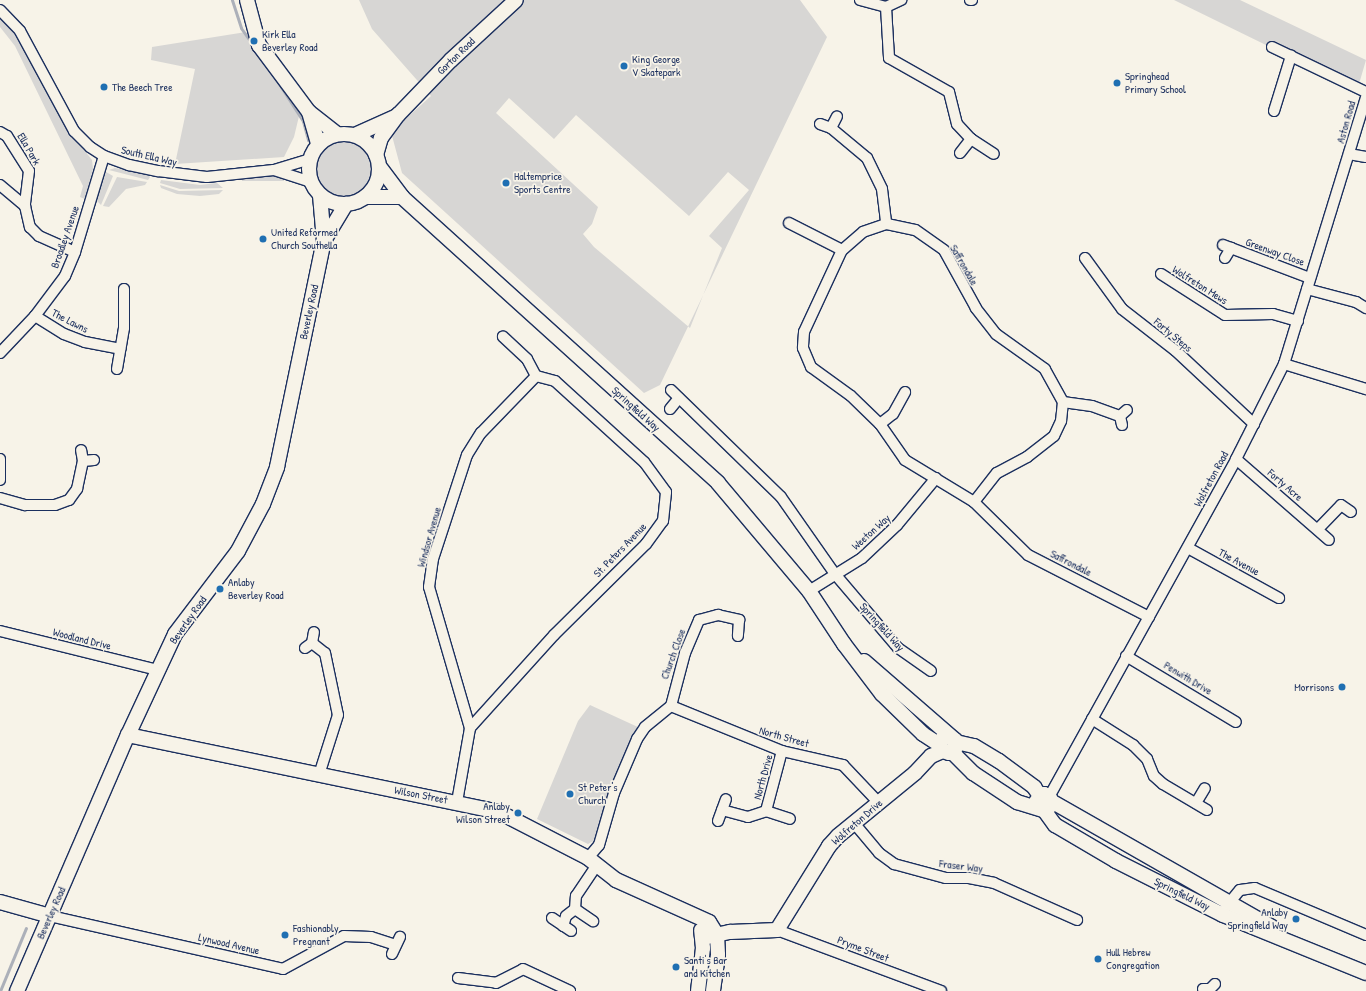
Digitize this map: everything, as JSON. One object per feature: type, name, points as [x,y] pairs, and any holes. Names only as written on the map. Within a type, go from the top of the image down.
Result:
[{"type":"main road","points":[[247,0],[259,45],[309,112],[337,134]]},
{"type":"main road","name":"Gorton Road","points":[[378,161],[381,138],[398,115],[451,60],[516,0]]},
{"type":"main road","points":[[309,112],[318,144]]},
{"type":"main road","name":"Gorton Road","points":[[355,135],[398,115]]},
{"type":"main road","points":[[365,197],[373,188],[378,161],[364,140],[355,135],[337,134],[318,144],[310,159],[311,182],[320,195],[332,202],[346,204],[365,197],[402,197]]},
{"type":"main road","name":"Springfield Way","points":[[378,161],[402,197],[718,483],[809,592],[844,644],[937,723],[948,745],[974,773],[1017,802],[1044,802],[1225,908]]},
{"type":"main road","name":"Beverley Road","points":[[17,991],[128,735],[175,634],[238,551],[263,504],[277,466],[324,241],[320,195]]},
{"type":"main road","name":"Beverley Road","points":[[324,241],[346,204]]},
{"type":"main road","name":"Wilson Street","points":[[128,735],[457,802],[499,812],[593,861],[616,880],[692,913],[708,922],[717,935]]},
{"type":"main road","name":"Springfield Way","points":[[948,745],[974,746],[999,761],[1034,787],[1044,802],[1055,825],[1116,861],[1225,908],[1331,960],[1366,973]]},
{"type":"main road","name":"Wolfreton Drive","points":[[777,930],[829,846],[931,756],[948,745]]},
{"type":"main road","points":[[0,902],[50,916]]},
{"type":"main road","points":[[692,913],[701,928],[703,938],[698,991]]},
{"type":"main road","points":[[703,938],[717,935],[777,930]]},
{"type":"main road","points":[[713,991],[718,954],[717,935]]},
{"type":"street","points":[[860,0],[886,6],[901,0]]},
{"type":"street","points":[[886,6],[889,58],[952,89],[957,124],[971,139],[994,154]]},
{"type":"street","name":"South Ella Way","points":[[0,10],[20,30],[74,131],[90,147],[104,156],[130,165],[178,175],[207,177],[274,170],[310,159]]},
{"type":"street","points":[[1272,47],[1366,92]]},
{"type":"street","points":[[1274,111],[1291,56]]},
{"type":"street","name":"Aston Road","points":[[1349,154],[1366,97]]},
{"type":"street","points":[[831,128],[837,116]]},
{"type":"street","points":[[820,124],[831,128],[867,158],[882,189],[886,224]]},
{"type":"street","name":"Ella Park","points":[[0,132],[7,136],[30,171],[25,206],[30,227],[39,236],[75,252]]},
{"type":"street","points":[[960,153],[971,139]]},
{"type":"street","points":[[1349,154],[1366,157]]},
{"type":"street","name":"Wolfreton Road","points":[[1044,802],[1188,548],[1236,459],[1284,364],[1349,154]]},
{"type":"street","name":"Broadley Avenue","points":[[0,353],[35,316],[65,276],[75,252],[104,156]]},
{"type":"street","name":"South Ella Way","points":[[274,170],[311,182]]},
{"type":"street","points":[[0,186],[25,206]]},
{"type":"street","points":[[788,221],[842,250]]},
{"type":"street","name":"Saffrondale","points":[[1063,402],[1045,369],[996,334],[976,308],[944,250],[915,230],[886,224],[863,232],[842,250],[804,332],[803,348],[811,367],[852,396],[880,424],[905,460],[974,502],[1028,555],[1149,617]]},
{"type":"street","name":"Greenway Close","points":[[1225,258],[1227,246],[1310,278]]},
{"type":"street","name":"Forty Steps","points":[[1085,258],[1122,309],[1176,351],[1254,424]]},
{"type":"street","name":"Wolfreton Mews","points":[[1161,274],[1225,315],[1273,314],[1298,321]]},
{"type":"street","points":[[117,369],[124,328],[124,289]]},
{"type":"street","points":[[1307,289],[1356,302],[1366,308]]},
{"type":"street","name":"The Lawns","points":[[35,316],[64,334],[85,342],[120,349]]},
{"type":"street","points":[[503,337],[527,359],[536,376]]},
{"type":"street","points":[[1284,364],[1366,389]]},
{"type":"street","name":"Windsor Avenue","points":[[457,802],[470,728],[429,587],[433,559],[467,456],[481,433],[536,376]]},
{"type":"street","name":"St. Peters Avenue","points":[[470,728],[554,635],[646,544],[663,521],[666,492],[644,462],[555,381],[536,376]]},
{"type":"street","name":"Springfield Way","points":[[671,390],[781,498],[835,574],[898,648],[931,671]]},
{"type":"street","points":[[880,424],[893,414],[906,392]]},
{"type":"street","name":"Springfield Way","points":[[670,409],[679,398]]},
{"type":"street","points":[[974,502],[997,473],[1027,457],[1054,436],[1061,421],[1063,402],[1092,406],[1123,417]]},
{"type":"street","points":[[0,498],[25,505],[55,505],[68,500],[77,489],[83,461],[81,450]]},
{"type":"street","points":[[0,459],[0,480]]},
{"type":"street","name":"Forty Acre","points":[[1236,459],[1329,540]]},
{"type":"street","points":[[83,461],[94,460]]},
{"type":"street","name":"Weeton Way","points":[[809,592],[862,558],[897,525],[936,478]]},
{"type":"street","points":[[1318,529],[1341,505],[1351,512]]},
{"type":"street","name":"The Avenue","points":[[1188,548],[1279,598]]},
{"type":"street","name":"Church Close","points":[[671,706],[685,653],[699,620],[718,615],[739,620],[738,636]]},
{"type":"street","name":"Woodland Drive","points":[[0,631],[158,670]]},
{"type":"street","points":[[314,632],[308,646],[325,653],[338,715],[319,775]]},
{"type":"street","name":"Penwith Drive","points":[[1126,656],[1236,722]]},
{"type":"street","points":[[552,918],[567,929],[566,916],[575,909],[576,896],[593,861],[614,793],[637,739],[645,728],[671,706]]},
{"type":"street","name":"North Street","points":[[671,706],[782,751],[844,766],[879,803]]},
{"type":"street","points":[[1092,719],[1133,744],[1146,759],[1154,776],[1163,784],[1196,802],[1207,810]]},
{"type":"street","name":"North Drive","points":[[722,810],[748,817],[766,811],[782,751]]},
{"type":"street","points":[[1196,802],[1205,788]]},
{"type":"street","points":[[718,821],[726,799]]},
{"type":"street","points":[[766,811],[790,819]]},
{"type":"street","name":"Fraser Way","points":[[854,823],[879,853],[894,864],[946,878],[969,878],[994,883],[1077,920]]},
{"type":"street","points":[[1225,908],[1240,890],[1255,888],[1366,935]]},
{"type":"street","points":[[575,909],[593,921]]},
{"type":"street","name":"Lynwood Avenue","points":[[50,916],[283,969],[344,936],[371,937],[396,945]]},
{"type":"street","name":"Pryme Street","points":[[777,930],[941,991]]},
{"type":"street","points":[[458,978],[496,983],[523,969],[570,991]]},
{"type":"shaded area","points":[[359,0],[800,0],[827,37],[703,295],[722,248],[709,236],[749,190],[728,172],[689,216],[576,115],[554,139],[509,98],[496,113],[598,207],[592,224],[583,234],[594,247],[688,326],[660,385],[644,393],[402,173],[391,132],[431,96],[372,29]]},
{"type":"shaded area","points":[[1174,0],[1240,0],[1366,60],[1359,84],[1271,41],[1268,46]]},
{"type":"shaded area","points":[[0,15],[10,23],[66,127],[92,160],[93,169],[85,199],[80,197],[83,186],[15,46],[0,27]]},
{"type":"shaded area","points":[[246,32],[251,47],[300,112],[294,137],[284,157],[175,164],[195,69],[151,60],[152,47]]},
{"type":"shaded area","points":[[340,141],[350,141],[365,149],[371,158],[373,169],[371,180],[365,189],[350,197],[340,197],[329,192],[322,185],[317,174],[317,164],[322,153],[329,146]]},
{"type":"shaded area","points":[[115,168],[147,174],[150,177],[148,180],[109,170]]},
{"type":"shaded area","points":[[106,172],[113,176],[101,205],[97,201],[100,183]]},
{"type":"shaded area","points":[[242,176],[284,176],[284,181],[242,181]]},
{"type":"shaded area","points":[[117,177],[147,182],[145,185],[126,189],[109,207],[103,206]]},
{"type":"shaded area","points":[[161,180],[200,185],[217,183],[223,188],[180,189],[160,183]]},
{"type":"shaded area","points":[[160,185],[179,191],[223,190],[219,194],[200,196],[177,194],[161,188]]},
{"type":"shaded area","points":[[590,705],[640,728],[623,759],[597,839],[588,844],[537,819],[578,721]]},
{"type":"waterway","points":[[232,0],[241,28],[253,45]]},
{"type":"waterway","points":[[274,76],[303,121],[308,140]]},
{"type":"waterway","points":[[0,991],[26,928]]},
{"type":"place","name":"Kirk Ella Beverley Road","points":[[254,41]]},
{"type":"place","name":"King George V Skatepark","points":[[624,66]]},
{"type":"place","name":"Springhead Primary School","points":[[1117,83]]},
{"type":"place","name":"The Beech Tree","points":[[104,87]]},
{"type":"place","name":"Haltemprice Sports Centre","points":[[506,183]]},
{"type":"place","name":"United Reformed Church Southella","points":[[263,239]]},
{"type":"place","name":"Anlaby Beverley Road","points":[[220,589]]},
{"type":"place","name":"Morrisons","points":[[1342,687]]},
{"type":"place","name":"St Peter's Church","points":[[570,794]]},
{"type":"place","name":"Anlaby Wilson Street","points":[[518,813]]},
{"type":"place","name":"Anlaby Springfield Way","points":[[1296,919]]},
{"type":"place","name":"Fashionably Pregnant","points":[[285,935]]},
{"type":"place","name":"Hull Hebrew Congregation","points":[[1098,959]]},
{"type":"place","name":"Santi's Bar and Kitchen","points":[[676,967]]}]
